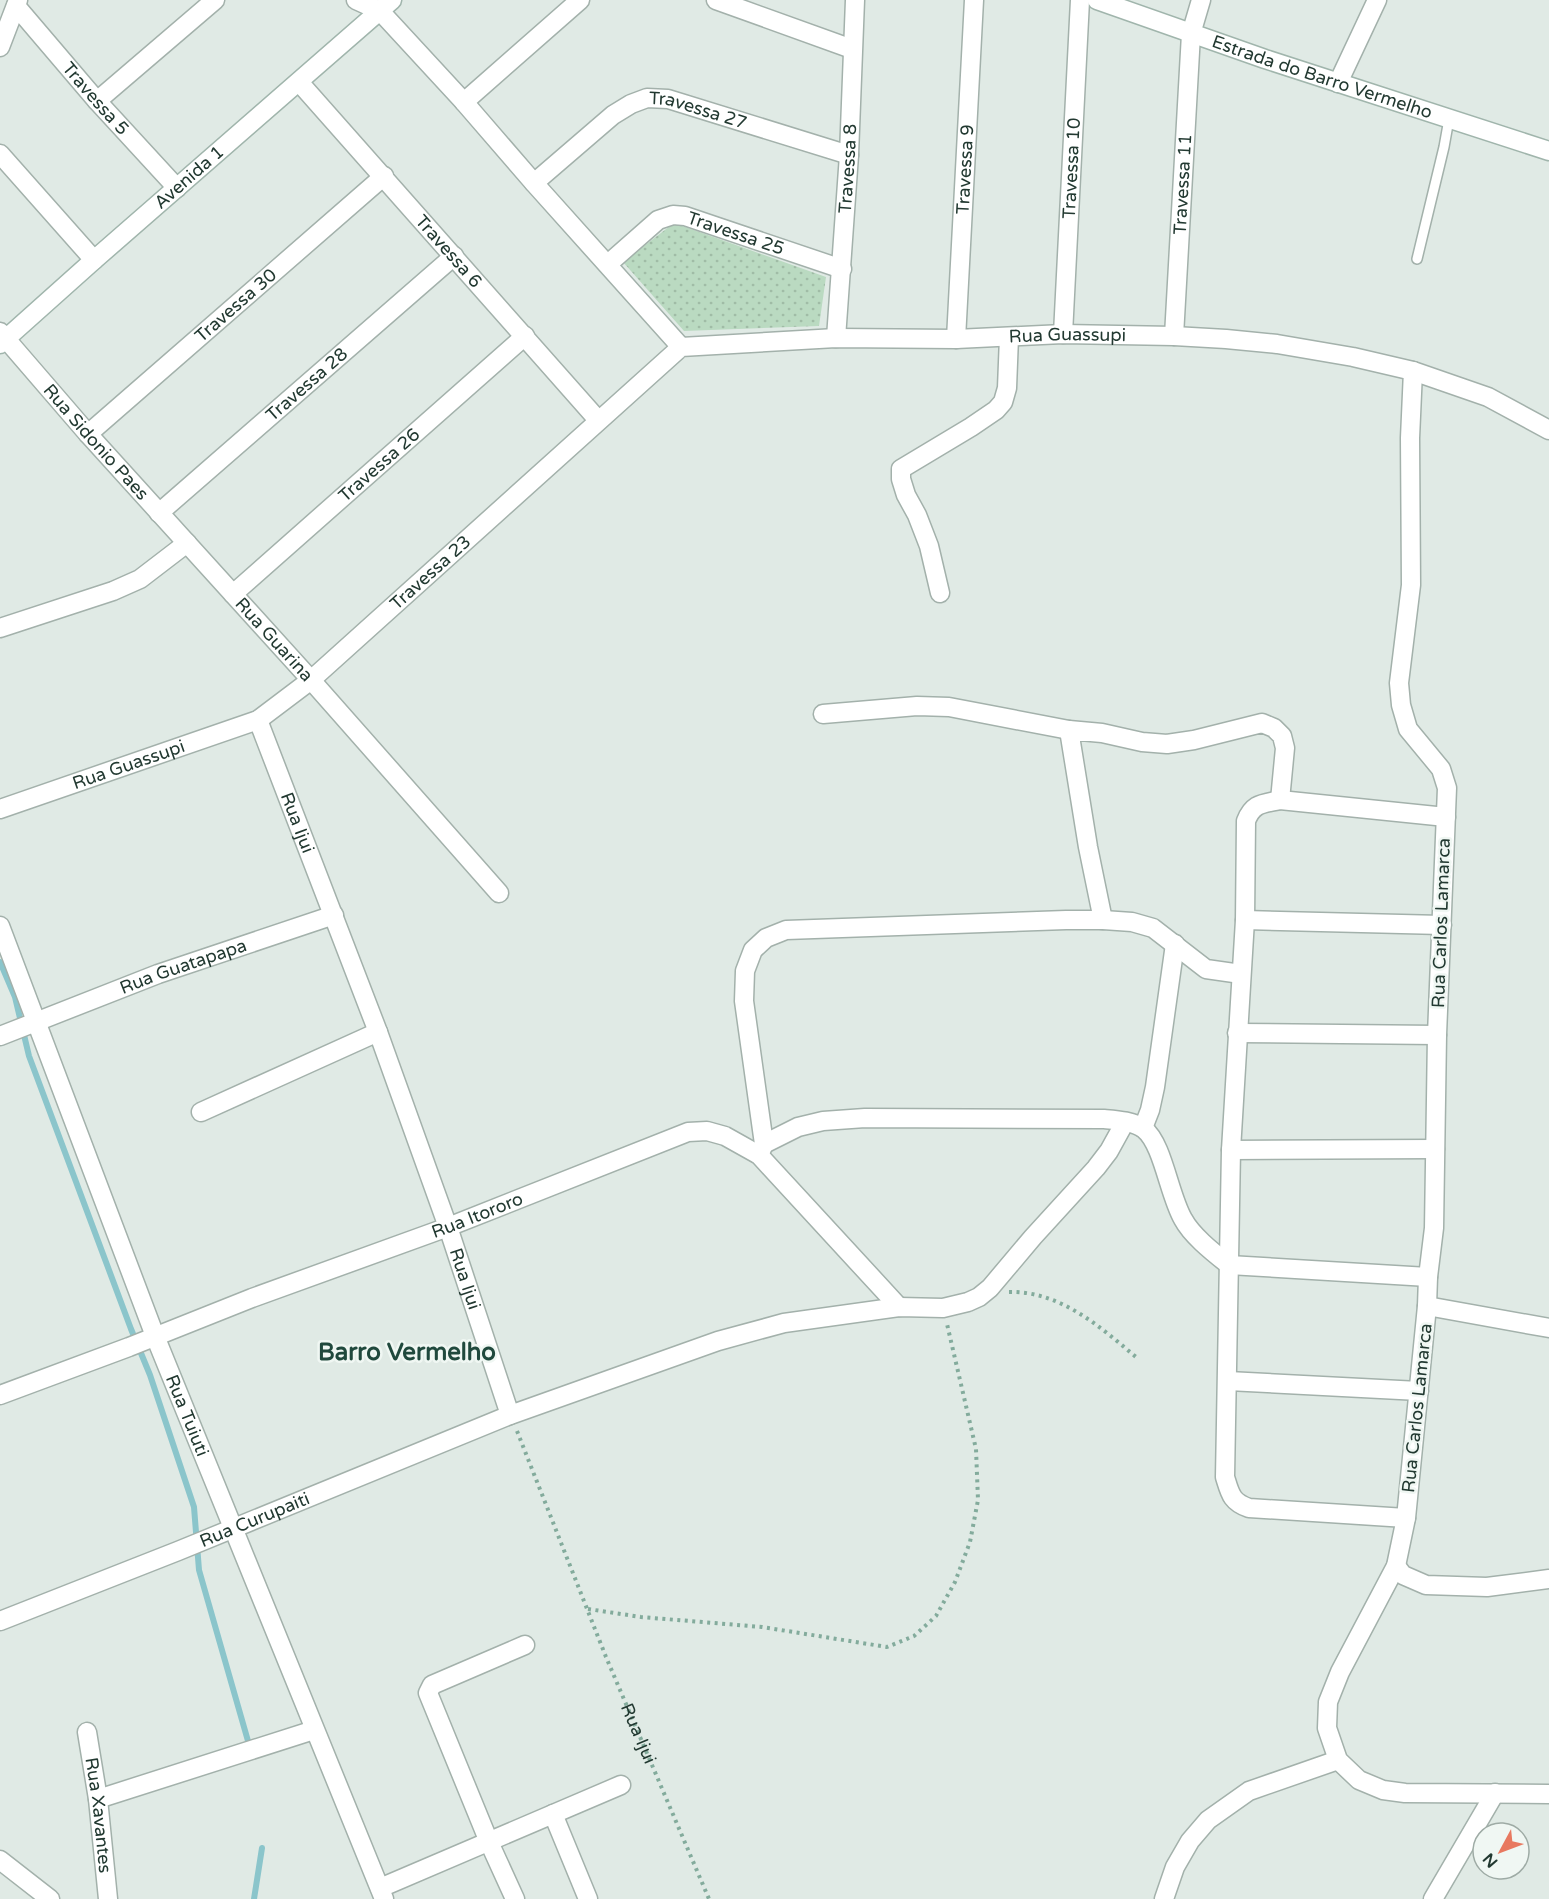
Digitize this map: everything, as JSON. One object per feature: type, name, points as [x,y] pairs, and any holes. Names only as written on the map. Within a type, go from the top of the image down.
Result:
[{"type":"street","points":[[97,101],[215,0]]},
{"type":"street","points":[[356,0],[386,6],[534,183],[681,347],[598,420]]},
{"type":"street","points":[[464,102],[580,0]]},
{"type":"street","points":[[716,0],[852,49]]},
{"type":"street","name":"Travessa 8","points":[[836,338],[849,155],[855,0]]},
{"type":"street","name":"Travessa 9","points":[[956,339],[974,0]]},
{"type":"street","name":"Travessa 10","points":[[1063,334],[1080,0]]},
{"type":"street","name":"Estrada do Barro Vermelho","points":[[1097,0],[1191,34],[1549,151]]},
{"type":"street","name":"Travessa 11","points":[[1174,336],[1191,34],[1201,0]]},
{"type":"street","points":[[1338,83],[1377,0]]},
{"type":"street","points":[[0,47],[17,3]]},
{"type":"street","name":"Travessa 5","points":[[17,3],[97,101],[177,188]]},
{"type":"street","name":"Avenida 1","points":[[2,339],[386,6]]},
{"type":"street","name":"Travessa 6","points":[[299,82],[598,420]]},
{"type":"street","name":"Travessa 27","points":[[534,183],[613,115],[647,98],[668,99],[849,155]]},
{"type":"street","points":[[0,154],[94,260]]},
{"type":"street","name":"Travessa 30","points":[[88,434],[384,176]]},
{"type":"street","name":"Travessa 25","points":[[608,264],[658,220],[673,215],[685,216],[842,269]]},
{"type":"street","name":"Travessa 28","points":[[159,513],[454,256]]},
{"type":"street","name":"Rua Guassupi","points":[[681,347],[836,338],[956,339],[1063,334],[1174,336],[1277,344],[1353,357],[1413,371],[1488,397],[1549,430]]},
{"type":"street","name":"Travessa 26","points":[[233,594],[525,336]]},
{"type":"street","points":[[940,593],[929,546],[917,515],[906,495],[901,470],[971,427],[996,410],[1003,402],[1007,388],[1009,337]]},
{"type":"street","name":"Rua Sidonio Paes","points":[[2,339],[187,543]]},
{"type":"street","name":"Rua Carlos Lamarca","points":[[1413,371],[1410,438],[1411,585],[1400,683],[1401,705],[1408,729],[1441,769],[1447,788],[1437,1035],[1434,1228],[1406,1518],[1396,1566],[1340,1672],[1328,1702],[1327,1728],[1338,1760],[1359,1780],[1383,1790],[1414,1794],[1549,1794]]},
{"type":"street","name":"Travessa 23","points":[[258,720],[311,680],[598,420]]},
{"type":"street","points":[[0,628],[114,591],[141,579],[187,543]]},
{"type":"street","name":"Rua Guarina","points":[[187,543],[499,893]]},
{"type":"street","points":[[823,714],[917,706],[949,707],[1069,730],[1167,744],[1194,740],[1262,723],[1274,728],[1282,736],[1285,748],[1280,800]]},
{"type":"street","name":"Rua Guassupi","points":[[0,809],[258,720]]},
{"type":"street","name":"Rua Ijui","points":[[258,720],[378,1032],[448,1227],[510,1415]]},
{"type":"street","points":[[1069,730],[1088,848],[1103,920]]},
{"type":"street","points":[[1406,1518],[1249,1508],[1239,1505],[1230,1493],[1225,1477],[1231,1150],[1245,920],[1246,821],[1250,810],[1258,805],[1280,800],[1446,817]]},
{"type":"street","name":"Rua Guatapapa","points":[[18,1029],[158,974],[334,915]]},
{"type":"street","points":[[1241,974],[1206,969],[1154,928],[1132,922],[1054,920],[786,930],[766,938],[753,950],[745,971],[744,1001],[761,1150],[798,1127],[824,1121],[865,1118],[1104,1119],[1125,1122],[1143,1128],[1153,1139],[1172,1197],[1184,1221],[1208,1247],[1229,1265],[1428,1277]]},
{"type":"street","points":[[1245,920],[1442,925]]},
{"type":"street","name":"Rua Tuiuti","points":[[0,926],[18,1029],[152,1337],[382,1894]]},
{"type":"street","points":[[1143,1128],[1155,1087],[1175,944]]},
{"type":"street","points":[[201,1112],[378,1032]]},
{"type":"street","points":[[1237,1033],[1437,1035]]},
{"type":"street","points":[[979,1297],[990,1288],[1096,1168],[1125,1122]]},
{"type":"street","name":"Rua Itororo","points":[[0,1395],[252,1298],[448,1227],[688,1132],[707,1131],[761,1150],[899,1307]]},
{"type":"street","points":[[1231,1150],[1435,1149]]},
{"type":"street","name":"Rua Curupaiti","points":[[0,1621],[510,1415],[718,1341],[784,1323],[899,1307],[944,1308],[979,1297]]},
{"type":"street","points":[[1427,1306],[1549,1328]]},
{"type":"street","points":[[1228,1381],[1419,1391]]},
{"type":"street","points":[[1396,1566],[1403,1575],[1426,1585],[1487,1587],[1549,1579]]},
{"type":"street","points":[[515,1899],[428,1693],[432,1685],[442,1680],[525,1645]]},
{"type":"street","points":[[98,1799],[314,1730]]},
{"type":"street","name":"Rua Xavantes","points":[[87,1732],[98,1799],[108,1899]]},
{"type":"street","points":[[1164,1899],[1174,1867],[1190,1841],[1208,1820],[1249,1791],[1338,1760]]},
{"type":"street","points":[[382,1894],[489,1842],[621,1785]]},
{"type":"street","points":[[1433,1899],[1495,1793]]},
{"type":"street","points":[[553,1814],[588,1899]]},
{"type":"street","points":[[0,1860],[50,1899]]},
{"type":"lane","points":[[1417,259],[1449,119]]},
{"type":"path","points":[[979,1297],[1005,1292],[1022,1292],[1047,1298],[1096,1323],[1136,1357]]},
{"type":"path","points":[[588,1609],[641,1617],[762,1627],[887,1647],[914,1636],[936,1616],[955,1582],[970,1542],[978,1500],[976,1449],[944,1308]]},
{"type":"path","name":"Rua Ijui","points":[[510,1415],[606,1657],[709,1899]]},
{"type":"green space","points":[[674,223],[826,277],[819,326],[684,331],[623,262]]},
{"type":"waterway","points":[[0,962],[15,997],[29,1056],[150,1375],[194,1507],[199,1570],[248,1741]]},
{"type":"waterway","points":[[254,1899],[262,1848]]},
{"type":"district","name":"Barro Vermelho","points":[[407,1352]]}]
